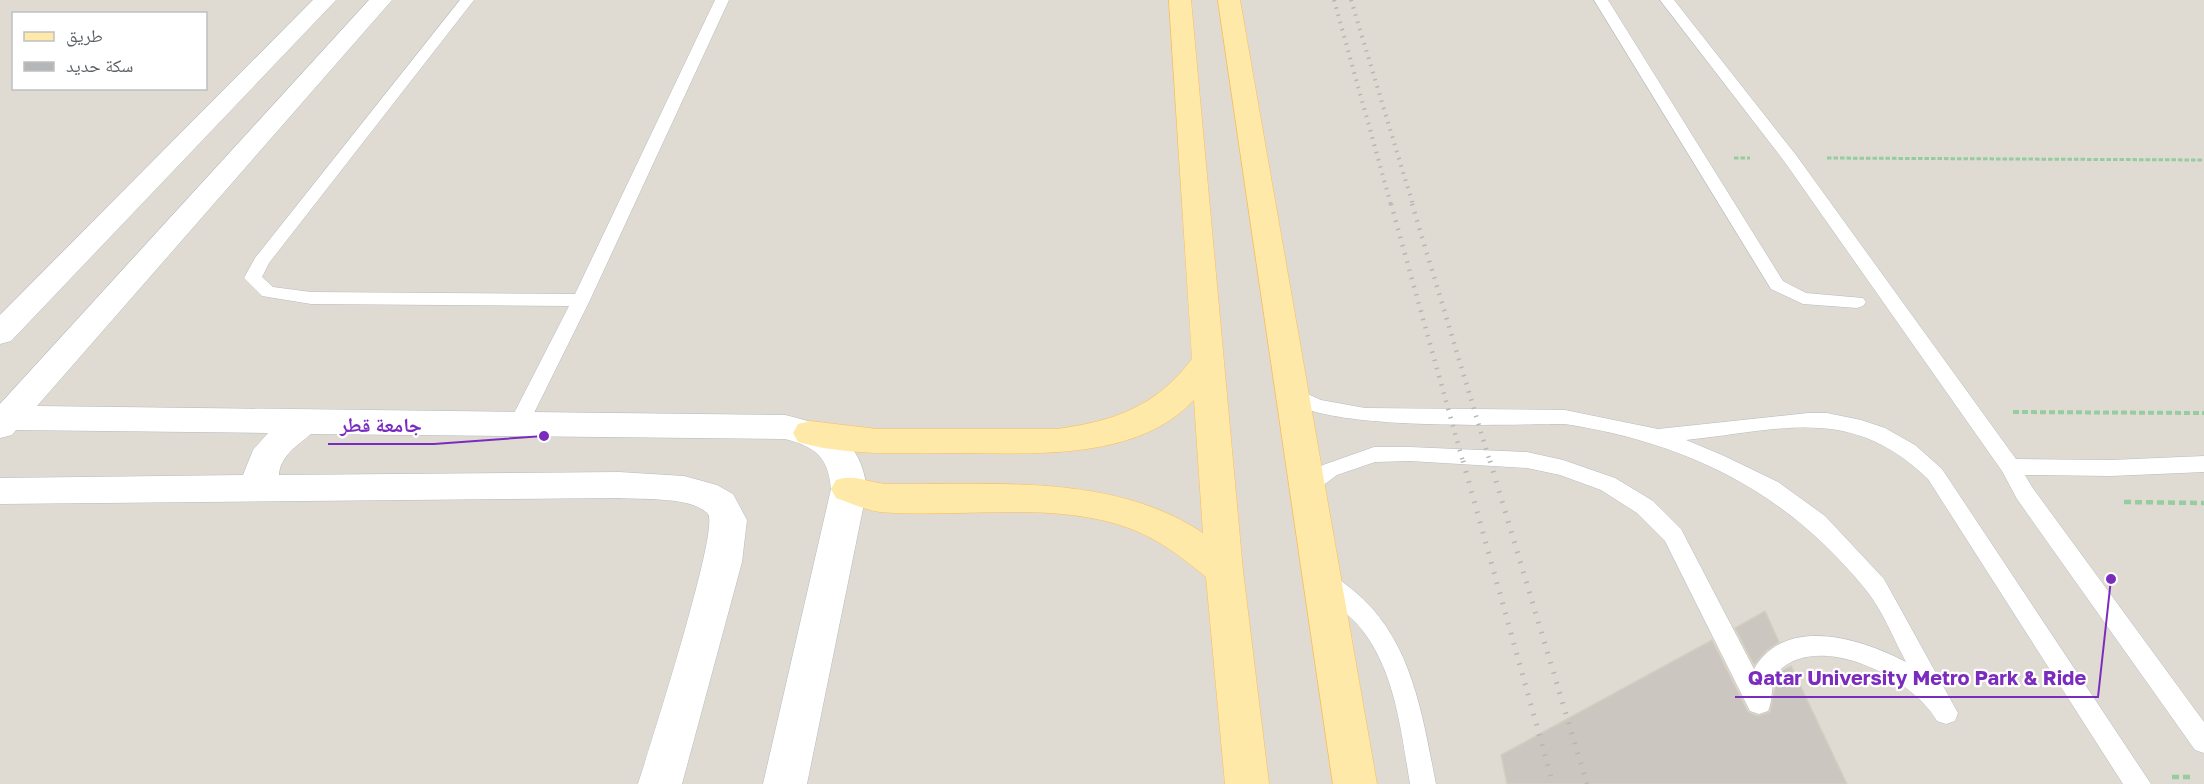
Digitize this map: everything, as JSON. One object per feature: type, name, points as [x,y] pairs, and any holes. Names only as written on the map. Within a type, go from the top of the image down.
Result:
[{"type":"main road","points":[[1179,0],[1224,571],[1247,784]]},
{"type":"main road","points":[[1228,0],[1355,784]]},
{"type":"main road","points":[[810,433],[877,441],[1057,441],[1086,437],[1140,421],[1163,409],[1197,378],[1208,361]]},
{"type":"main road","points":[[849,489],[878,498],[1067,501],[1104,507],[1137,516],[1168,530],[1198,549],[1224,571]]},
{"type":"street","points":[[0,334],[325,0]]},
{"type":"street","points":[[2,421],[381,0]]},
{"type":"street","points":[[2,421],[305,420],[776,426],[810,433],[826,442],[840,455],[847,471],[849,489],[785,784]]},
{"type":"street","points":[[264,490],[259,479],[261,465],[271,450],[305,420]]},
{"type":"street","points":[[0,491],[654,486],[684,489],[704,495],[720,504],[729,520],[723,561],[660,784]]},
{"type":"lane","points":[[467,0],[261,262],[253,278],[268,292],[312,298],[581,300]]},
{"type":"lane","points":[[519,423],[581,300],[722,0]]},
{"type":"lane","points":[[1601,0],[1777,285],[1803,298],[1857,302]]},
{"type":"lane","points":[[1667,0],[1790,158],[2010,467],[2024,493],[2204,742]]},
{"type":"lane","points":[[1292,394],[1317,406],[1365,415],[1565,417],[1592,421],[1655,436],[1715,460],[1771,488],[1817,522],[1876,585],[1946,713],[1928,691],[1904,673],[1878,659],[1852,650],[1825,645],[1802,648],[1783,654],[1775,660],[1768,667],[1760,684],[1759,703],[1672,535],[1645,507],[1608,484],[1563,468],[1527,460],[1410,454],[1374,455],[1330,470],[1306,486]]},
{"type":"lane","points":[[1655,436],[1808,420],[1831,420],[1854,423],[1900,443],[1920,458],[1935,474],[2138,784]]},
{"type":"lane","points":[[2010,467],[2204,464]]},
{"type":"lane","points":[[1322,578],[1365,614],[1395,660],[1404,686],[1423,784]]},
{"type":"path","points":[[1698,157],[2204,160]]},
{"type":"path","points":[[1971,412],[2204,413]]},
{"type":"shaded area","points":[[0,0],[2204,0],[2204,784],[0,784]]},
{"type":"building","points":[[1765,611],[1779,642],[1766,651],[1754,665],[1735,628]]},
{"type":"building","points":[[1712,640],[1748,712],[1758,716],[1770,712],[1777,679],[1783,670],[1791,666],[1847,784],[1507,784],[1501,755]]},
{"type":"railway","points":[[1334,0],[1391,205]]},
{"type":"railway","points":[[1351,0],[1413,205]]},
{"type":"railway","points":[[1391,204],[1463,462]]},
{"type":"railway","points":[[1412,204],[1490,462]]},
{"type":"railway","points":[[1463,461],[1553,784]]},
{"type":"railway","points":[[1490,461],[1587,784]]},
{"type":"place","name":"جامعة قطر","points":[[544,436]]},
{"type":"place","name":"Qatar University Metro Park & Ride","points":[[2111,579]]}]
